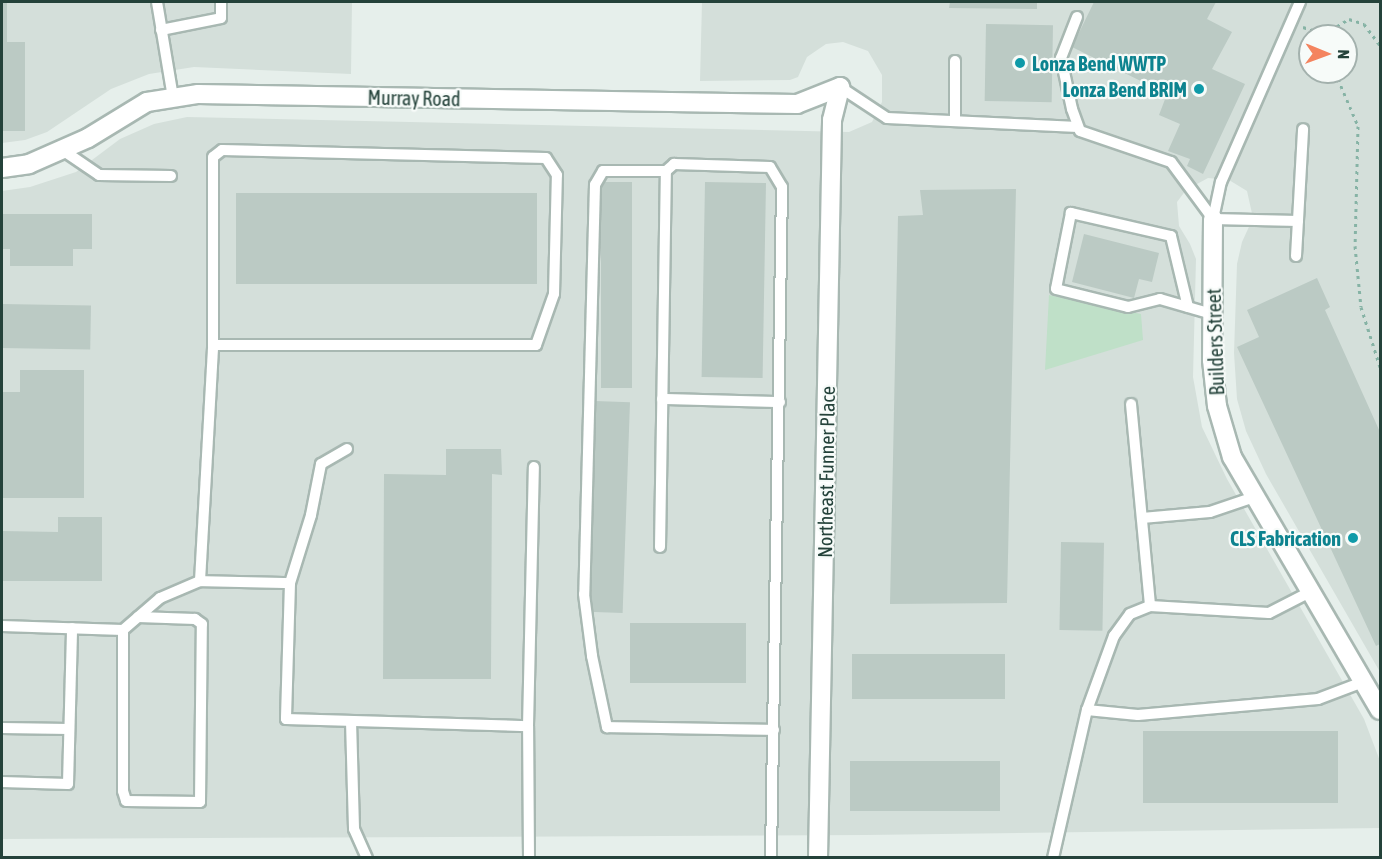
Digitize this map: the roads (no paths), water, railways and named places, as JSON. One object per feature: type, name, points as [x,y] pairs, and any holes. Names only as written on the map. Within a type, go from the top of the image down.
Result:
[{"type":"street","name":"Murray Road","points":[[2,168],[29,164],[88,138],[147,102],[198,94],[797,104],[840,87]]},
{"type":"street","name":"Northeast Funner Place","points":[[819,858],[832,120],[840,87]]},
{"type":"street","name":"Builders Street","points":[[1213,219],[1212,360],[1217,406],[1232,457],[1380,711]]},
{"type":"lane","points":[[157,2],[173,98]]},
{"type":"lane","points":[[161,30],[221,18],[221,2]]},
{"type":"lane","points":[[1213,219],[1221,182],[1300,2]]},
{"type":"lane","points":[[1077,16],[1061,58],[1080,131],[1171,162],[1213,219]]},
{"type":"lane","points":[[955,61],[955,121]]},
{"type":"lane","points":[[840,87],[887,118],[1078,127]]},
{"type":"lane","points":[[1296,256],[1303,129]]},
{"type":"lane","points":[[61,150],[99,175],[171,176]]},
{"type":"lane","points":[[200,581],[213,345],[213,157],[222,150],[546,158],[557,176],[554,294],[536,345],[213,345]]},
{"type":"lane","points":[[771,858],[774,730],[780,402],[782,187],[770,167],[674,164],[666,171],[603,171],[595,185],[584,594],[592,656],[607,727],[774,730]]},
{"type":"lane","points":[[660,548],[666,171]]},
{"type":"lane","points":[[1188,307],[1171,236],[1071,213],[1056,289],[1128,307],[1161,299],[1188,307],[1212,314]]},
{"type":"lane","points":[[1213,219],[1298,221]]},
{"type":"lane","points":[[662,399],[780,402]]},
{"type":"lane","points":[[1131,405],[1150,606]]},
{"type":"lane","points":[[347,449],[321,464],[311,515],[290,583],[286,719],[528,726]]},
{"type":"lane","points":[[529,858],[528,726],[534,467]]},
{"type":"lane","points":[[1142,518],[1210,512],[1254,496]]},
{"type":"lane","points":[[2,626],[123,630],[160,597],[200,581],[290,583]]},
{"type":"lane","points":[[1053,858],[1087,710],[1114,636],[1130,614],[1150,606],[1269,614],[1310,592]]},
{"type":"lane","points":[[123,630],[123,791],[126,801],[200,802],[201,624],[195,619],[138,617]]},
{"type":"lane","points":[[2,782],[68,784],[72,628]]},
{"type":"lane","points":[[1087,710],[1138,715],[1318,699],[1363,682]]},
{"type":"lane","points":[[351,721],[354,829],[367,858]]},
{"type":"lane","points":[[2,728],[69,729]]},
{"type":"place","name":"Lonza Bend WWTP","points":[[1020,63]]},
{"type":"place","name":"Lonza Bend BRIM","points":[[1199,89]]},
{"type":"place","name":"CLS Fabrication","points":[[1353,538]]}]
